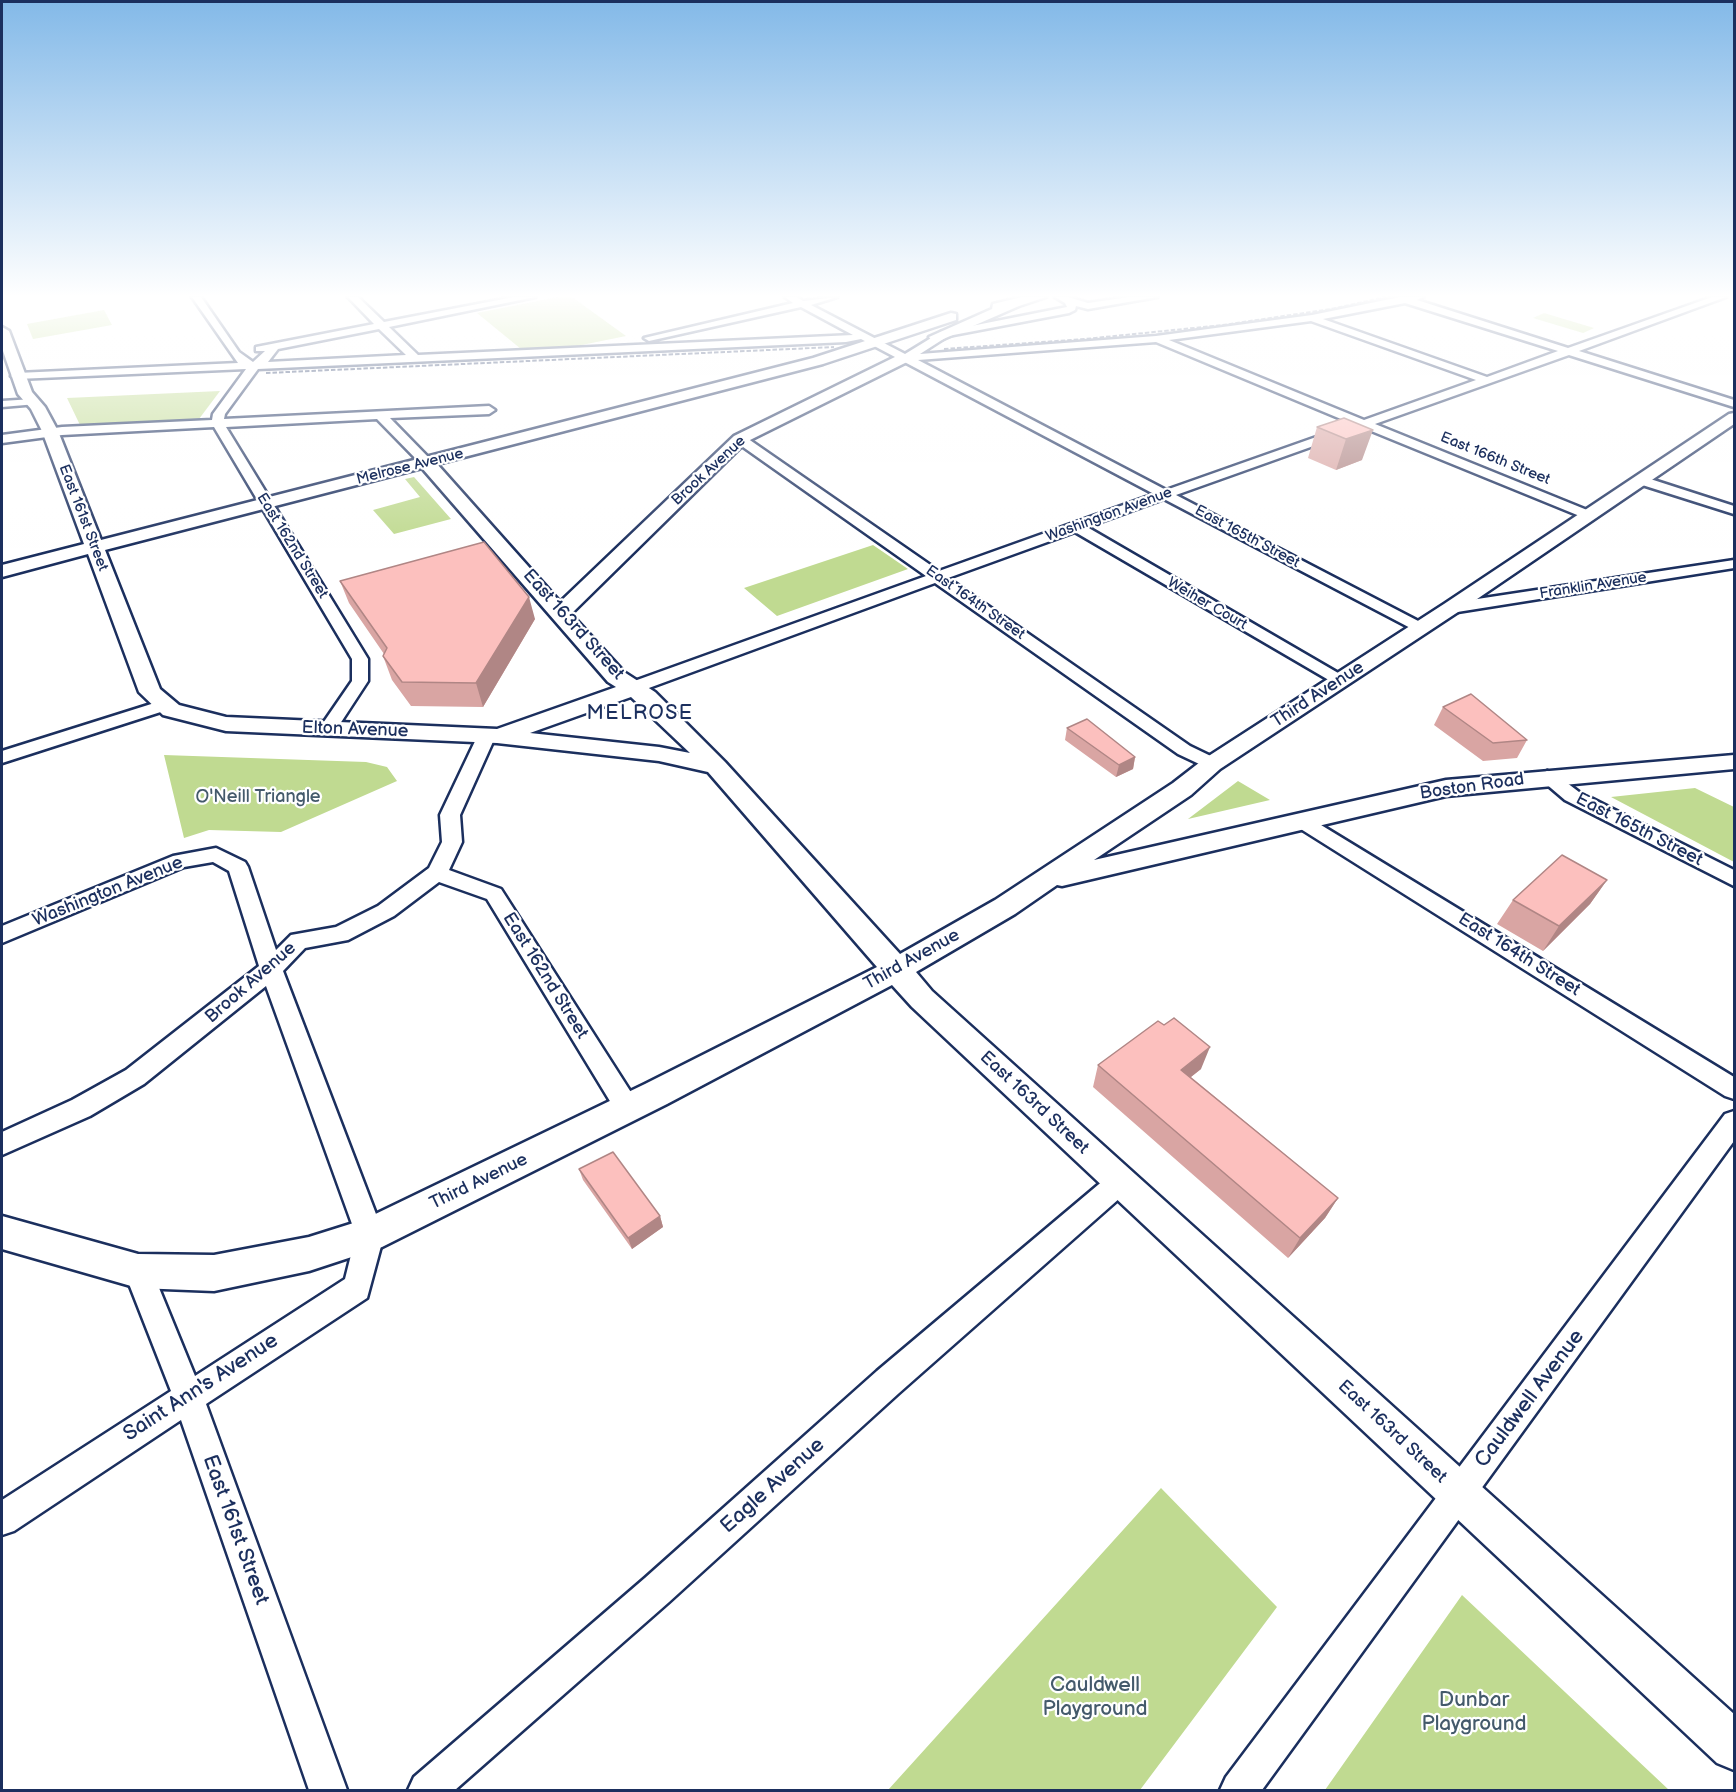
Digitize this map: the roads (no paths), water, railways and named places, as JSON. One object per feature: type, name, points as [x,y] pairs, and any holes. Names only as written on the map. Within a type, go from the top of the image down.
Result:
[{"type":"main road","name":"East 161st Street","points":[[19,381],[25,394],[33,402],[50,431],[150,692],[164,705]]},
{"type":"main road","name":"Melrose Avenue","points":[[2,571],[742,381]]},
{"type":"main road","name":"Brook Avenue","points":[[560,613],[740,438],[858,381]]},
{"type":"main road","name":"Third Avenue","points":[[2,1233],[138,1271],[214,1273],[309,1254],[370,1235],[628,1108],[896,970],[1047,880],[1182,789],[1212,764],[1418,627],[1451,608],[1734,417]]},
{"type":"main road","name":"East 163rd Street","points":[[426,462],[616,677],[647,697],[717,767],[874,941],[922,999],[1734,1746]]},
{"type":"main road","name":"Washington Avenue","points":[[492,736],[608,699],[632,688]]},
{"type":"main road","name":"Elton Avenue","points":[[164,705],[180,714],[213,722],[492,736],[659,754],[717,767]]},
{"type":"main road","name":"Boston Road","points":[[1047,880],[1446,788],[1547,777],[1734,762]]},
{"type":"main road","name":"Boston Road","points":[[1129,824],[1161,840],[1214,842]]},
{"type":"street","points":[[218,423],[219,414],[243,381]]},
{"type":"street","name":"East 165th Street","points":[[948,381],[1418,627]]},
{"type":"street","name":"East 166th Street","points":[[1258,381],[1587,515]]},
{"type":"street","name":"Washington Avenue","points":[[632,688],[1484,381]]},
{"type":"street","points":[[1661,381],[1734,404]]},
{"type":"street","points":[[2,404],[33,402]]},
{"type":"street","points":[[2,439],[50,431],[489,410]]},
{"type":"street","name":"East 163rd Street","points":[[381,416],[426,462]]},
{"type":"street","name":"East 162nd Street","points":[[218,423],[360,659],[360,681],[328,729]]},
{"type":"street","name":"East 164th Street","points":[[740,438],[1184,750],[1212,764]]},
{"type":"street","points":[[1641,480],[1734,510]]},
{"type":"street","name":"Weiher Court","points":[[1076,527],[1339,681]]},
{"type":"street","name":"Franklin Avenue","points":[[1451,608],[1734,564]]},
{"type":"street","points":[[2,757],[164,705]]},
{"type":"street","name":"Brook Avenue","points":[[2,1144],[81,1108],[135,1077],[271,969],[299,941],[340,934],[386,911],[437,873],[452,842],[450,815],[492,736]]},
{"type":"street","name":"East 165th Street","points":[[1547,777],[1572,796],[1734,879]]},
{"type":"street","name":"East 164th Street","points":[[1303,821],[1734,1089]]},
{"type":"street","name":"Washington Avenue","points":[[2,934],[180,861],[216,855],[238,867],[271,969]]},
{"type":"street","name":"East 162nd Street","points":[[437,873],[494,894],[628,1108]]},
{"type":"street","points":[[271,969],[370,1235]]},
{"type":"street","name":"Cauldwell Avenue","points":[[1239,1791],[1458,1493],[1614,1288],[1734,1122]]},
{"type":"street","name":"Eagle Avenue","points":[[427,1791],[888,1382],[1120,1182]]},
{"type":"street","name":"Saint Ann's Avenue","points":[[2,1519],[357,1288],[370,1235]]},
{"type":"street","name":"East 161st Street","points":[[138,1271],[188,1396],[328,1791]]},
{"type":"district","name":"MELROSE","points":[[640,714]]},
{"type":"park label","name":"O'Neill Triangle","points":[[258,797]]},
{"type":"park label","name":"Cauldwell Playground","points":[[1095,1698]]},
{"type":"park label","name":"Dunbar Playground","points":[[1474,1713]]}]
